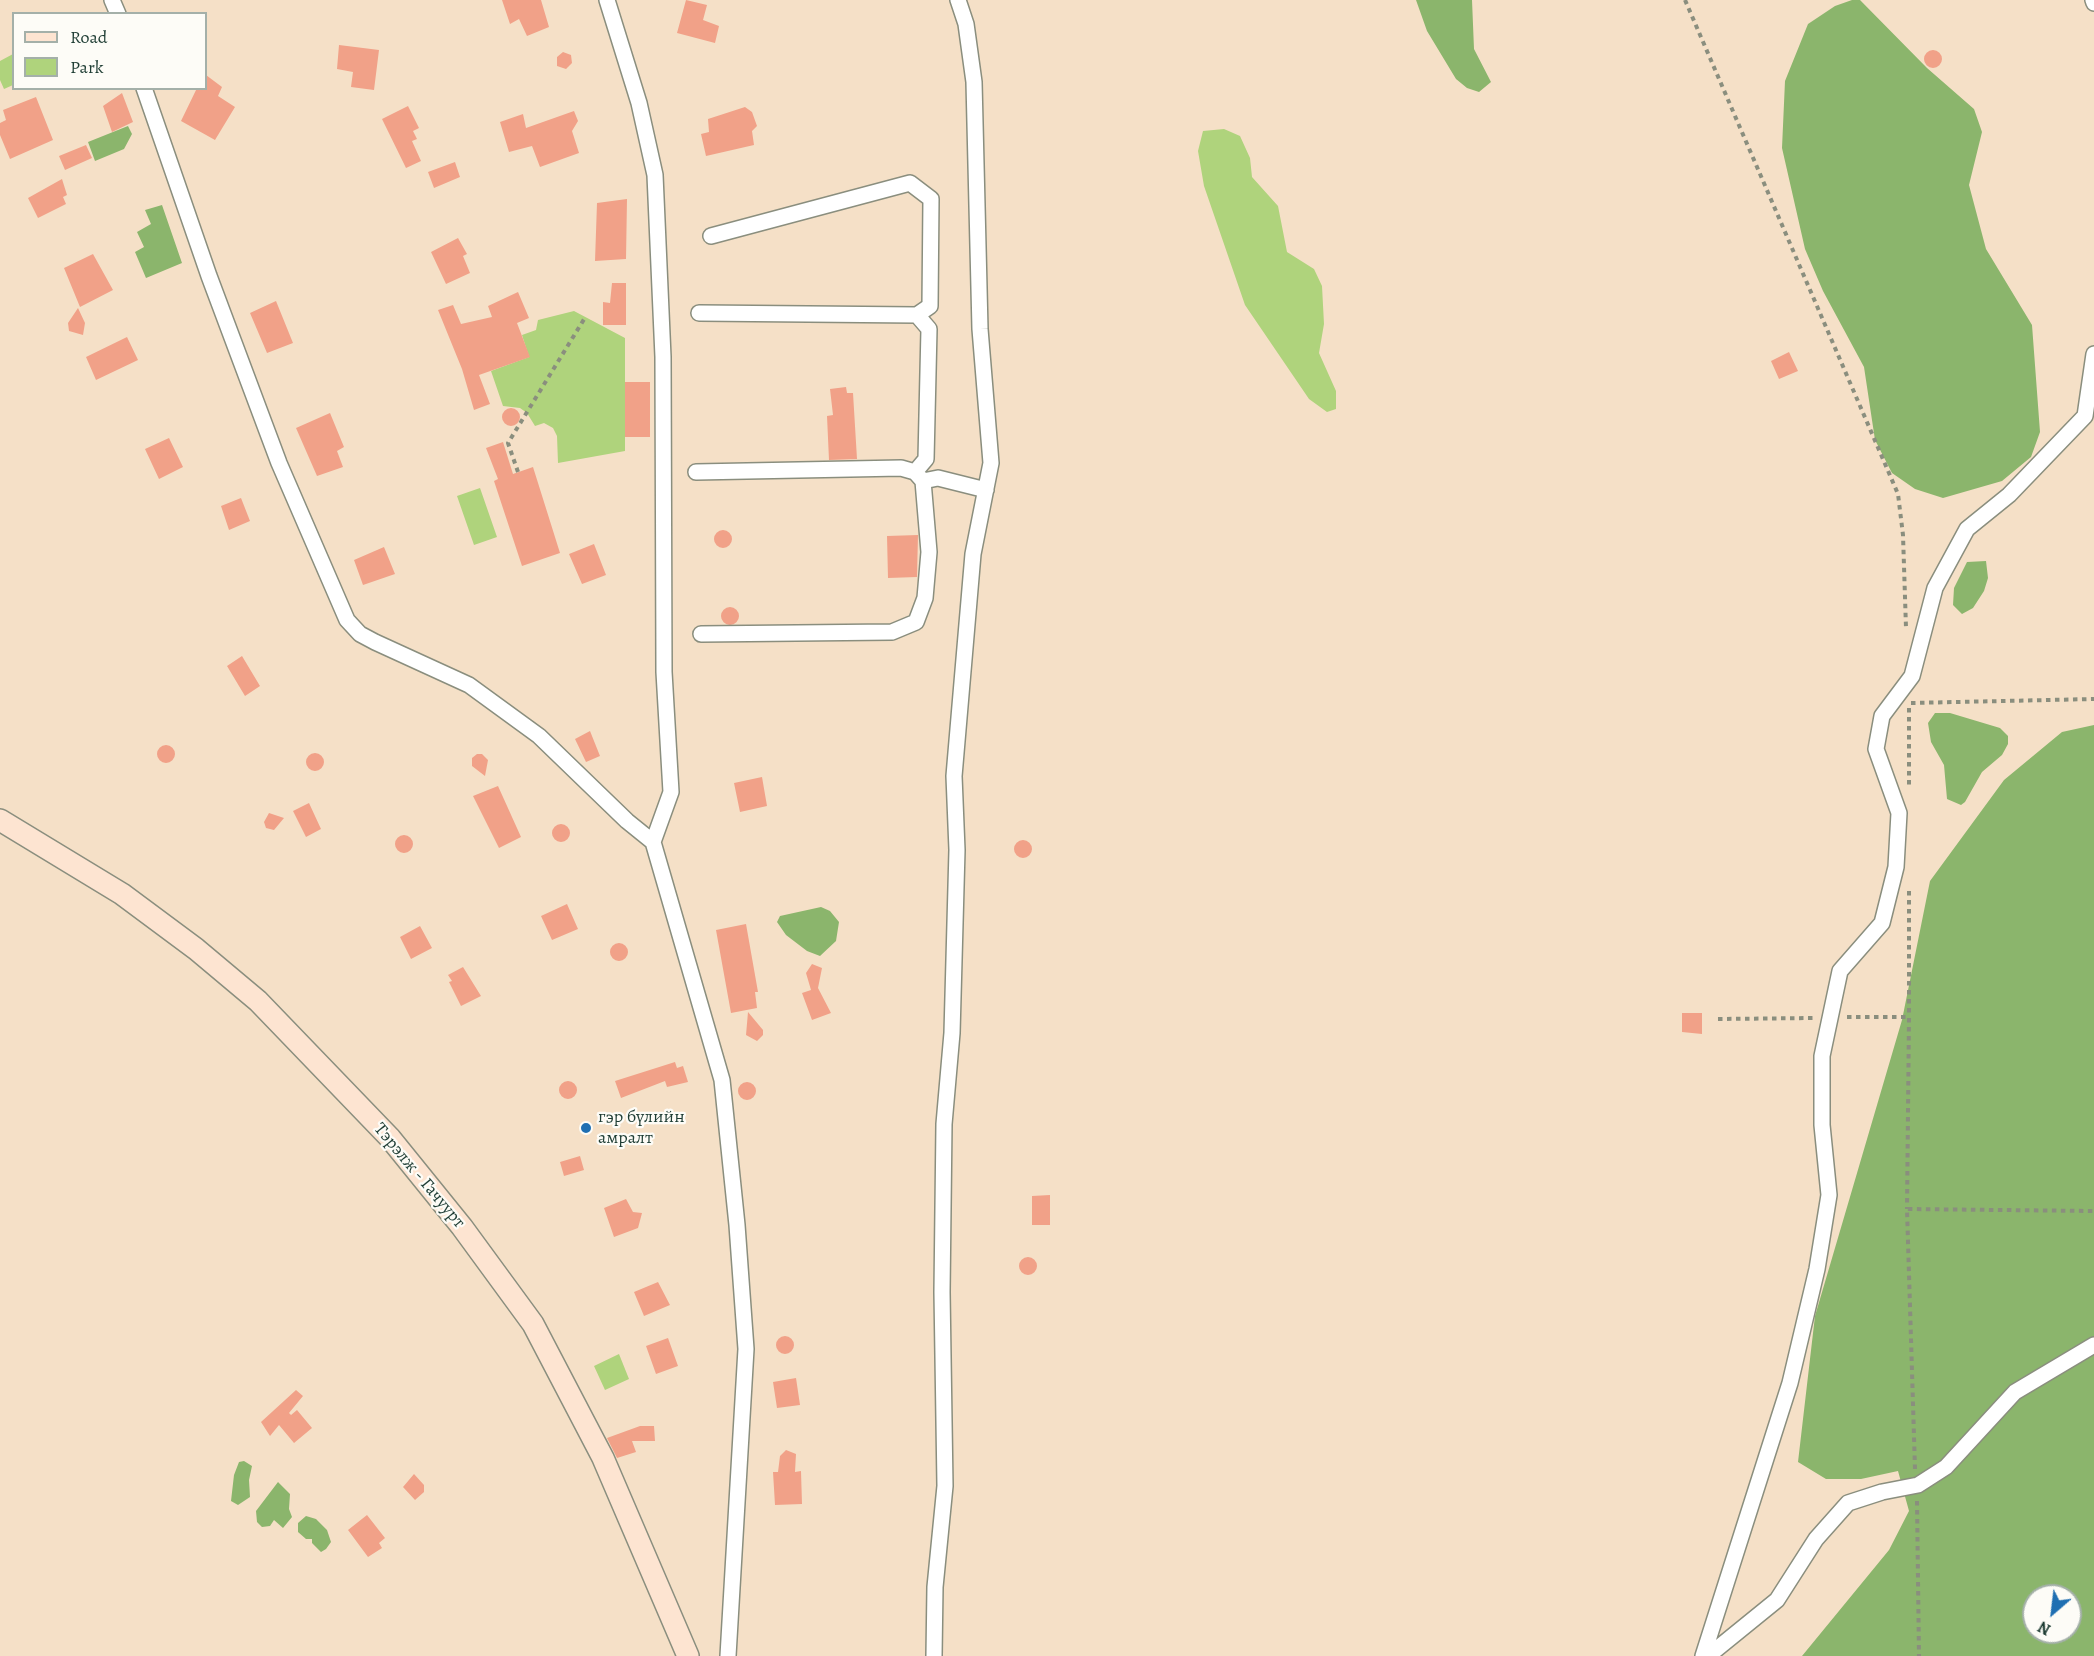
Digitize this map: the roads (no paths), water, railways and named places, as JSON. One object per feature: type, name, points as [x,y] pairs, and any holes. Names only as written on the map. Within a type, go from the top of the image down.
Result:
[{"type":"main road","name":"Тэрэлж - Гачуурт","points":[[0,820],[122,894],[195,949],[258,1001],[390,1138],[462,1227],[533,1324],[603,1458],[688,1656]]},
{"type":"street","points":[[607,0],[639,103],[655,175],[663,357],[664,672],[671,792],[653,842]]},
{"type":"street","points":[[934,1656],[935,1587],[945,1486],[942,1292],[944,1124],[952,1033],[957,849],[954,776],[973,554],[992,463],[980,330],[974,82],[966,24],[958,0]]},
{"type":"street","points":[[145,90],[275,453],[347,620],[360,633],[375,642],[469,686],[539,736],[627,821],[653,842],[722,1080],[737,1225],[746,1349],[728,1656]]},
{"type":"street","points":[[699,313],[917,315],[930,306],[931,199],[910,183],[711,236]]},
{"type":"street","points":[[701,634],[892,632],[916,622],[925,598],[929,552],[919,477],[926,459],[929,329],[917,315]]},
{"type":"street","points":[[1703,1656],[1790,1383],[1817,1269],[1829,1195],[1822,1125],[1822,1056],[1840,971],[1881,923],[1896,867],[1899,813],[1876,749],[1882,716],[1912,676],[1935,588],[1967,529],[2009,495],[2085,416],[2094,354]]},
{"type":"street","points":[[696,472],[901,468],[919,477],[938,478],[986,490]]},
{"type":"street","points":[[1708,1656],[1777,1600],[1816,1539],[1848,1503],[1882,1492],[1918,1485],[1946,1467],[2015,1392],[2094,1345]]},
{"type":"place","name":"гэр бүлийн амралт","points":[[586,1128]]}]
